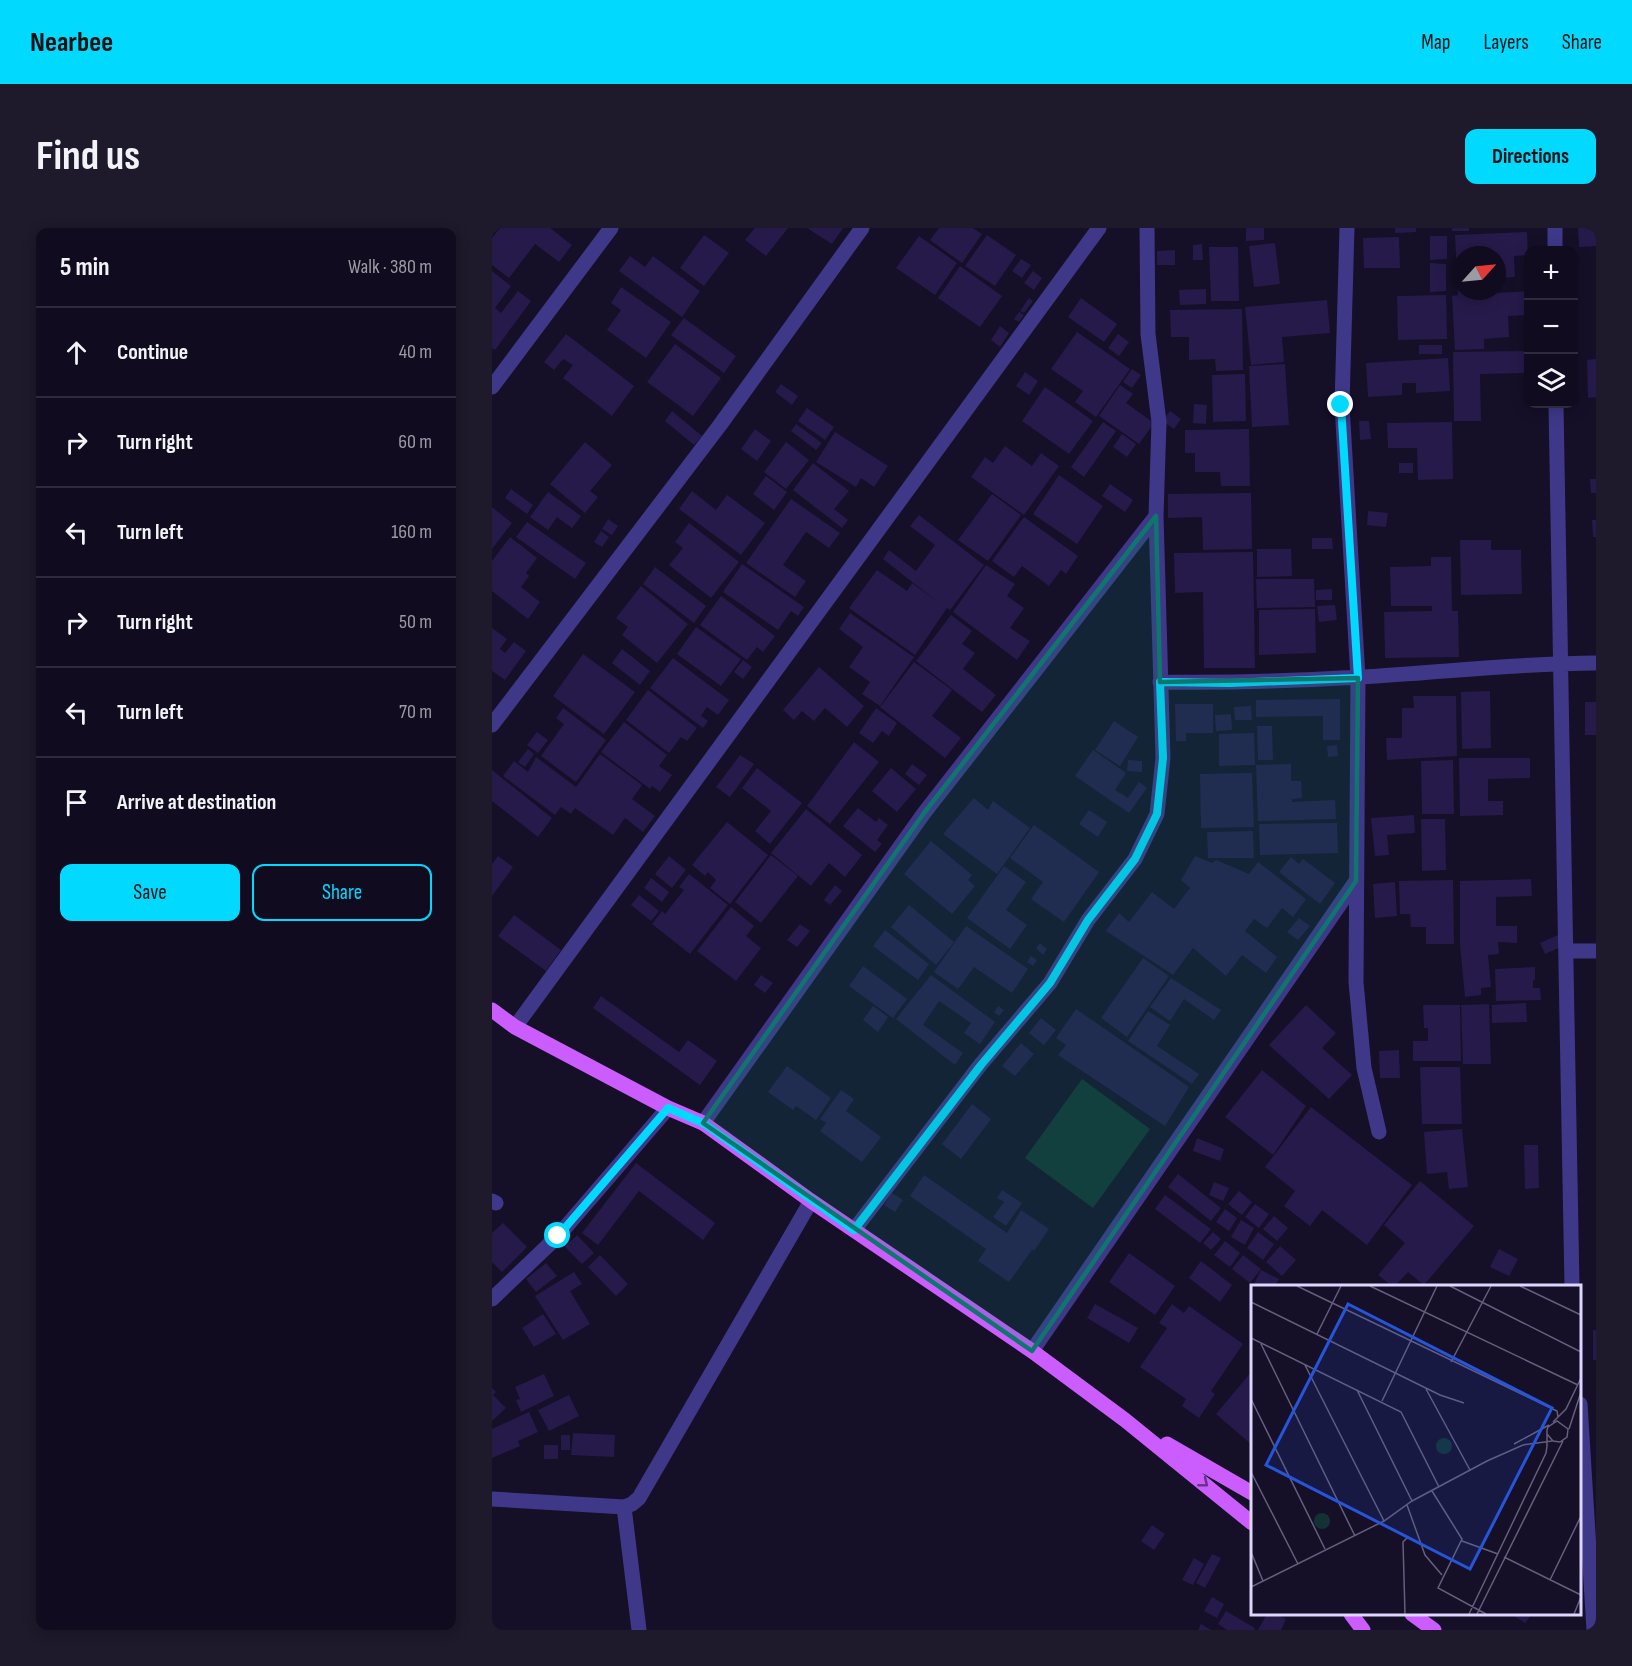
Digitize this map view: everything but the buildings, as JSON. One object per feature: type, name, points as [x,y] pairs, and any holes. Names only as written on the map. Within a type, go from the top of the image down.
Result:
[{"type":"main road","points":[[492,1010],[515,1027],[668,1108],[703,1123],[811,1202],[1032,1351],[1125,1420],[1251,1521]]},
{"type":"main road","points":[[1125,1420],[1251,1492]]},
{"type":"main road","points":[[1352,1615],[1363,1630]]},
{"type":"main road","points":[[1413,1615],[1434,1630]]},
{"type":"street","points":[[492,387],[611,228]]},
{"type":"street","points":[[492,725],[720,425],[862,228]]},
{"type":"street","points":[[515,1027],[1099,228]]},
{"type":"street","points":[[854,1230],[981,1065],[1050,983],[1088,920],[1135,859],[1157,814],[1163,758],[1156,516],[1159,422],[1148,334],[1147,228]]},
{"type":"street","points":[[1347,228],[1341,405],[1358,678],[1356,982],[1364,1068],[1379,1132]]},
{"type":"street","points":[[1555,228],[1555,246]]},
{"type":"street","points":[[1556,408],[1572,1285]]},
{"type":"street","points":[[703,1123],[924,813],[1156,516]]},
{"type":"street","points":[[1160,682],[1230,683],[1358,678],[1559,663],[1596,663]]},
{"type":"street","points":[[1032,1351],[1356,881]]},
{"type":"street","points":[[1567,951],[1596,951]]},
{"type":"street","points":[[492,1299],[558,1236],[668,1108]]},
{"type":"street","points":[[492,1499],[624,1507],[639,1498],[811,1202]]},
{"type":"street","points":[[1581,1420],[1594,1630]]},
{"type":"street","points":[[624,1507],[639,1630]]},
{"type":"highlighted area","points":[[1156,516],[1160,682],[1358,678],[1356,881],[1032,1351],[703,1123],[924,813]]},
{"type":"green space","points":[[1082,1079],[1150,1129],[1093,1208],[1025,1158]]},
{"type":"route","points":[[558,1236],[668,1108],[703,1123],[811,1202],[854,1230],[981,1065],[1050,983],[1088,920],[1135,859],[1157,814],[1163,758],[1160,682],[1230,683],[1358,678],[1341,405]]}]
